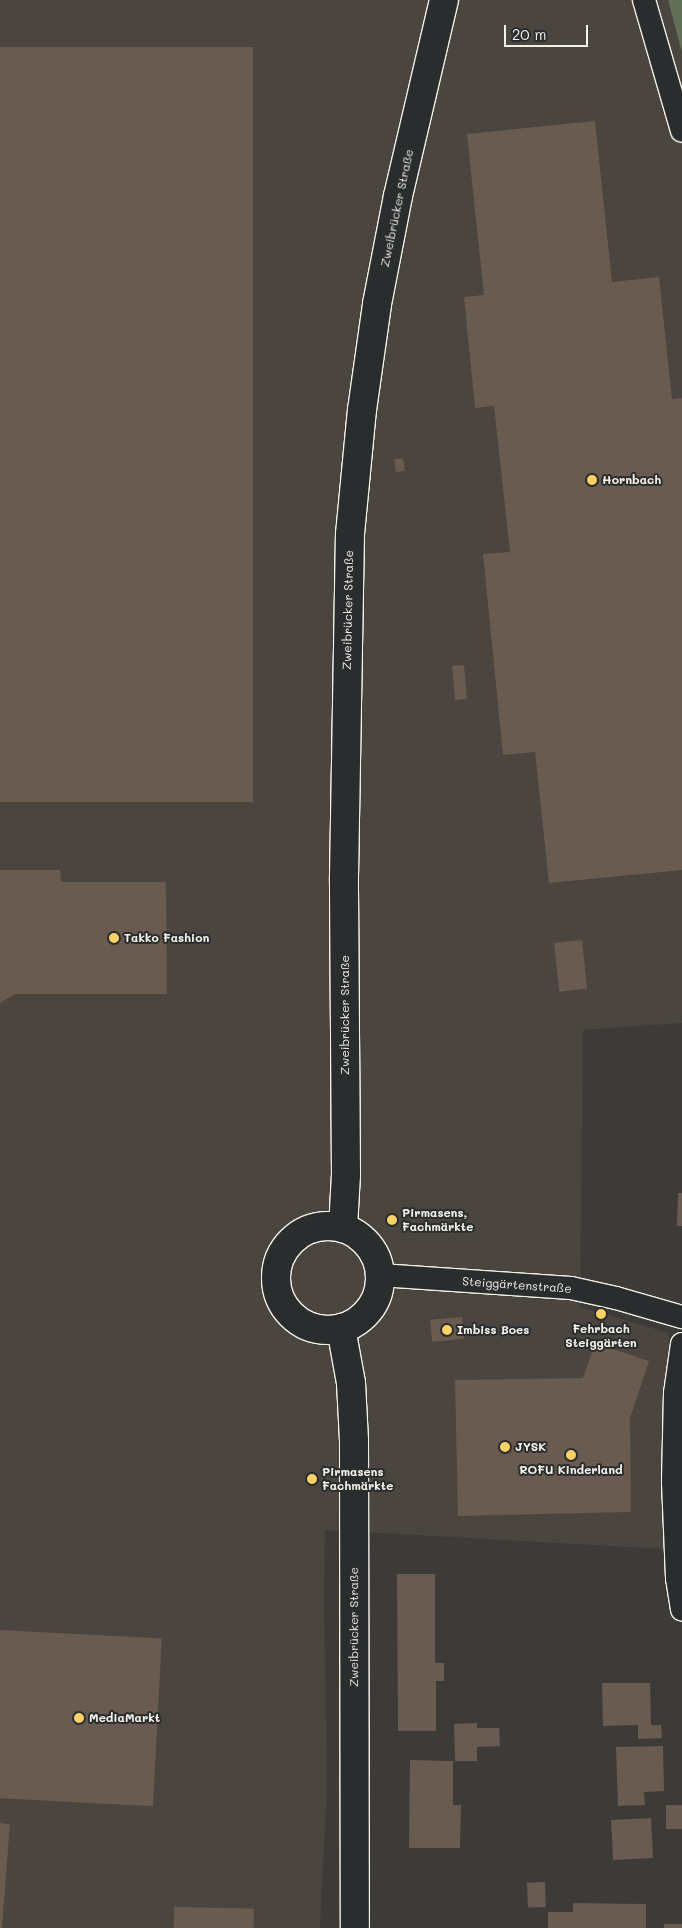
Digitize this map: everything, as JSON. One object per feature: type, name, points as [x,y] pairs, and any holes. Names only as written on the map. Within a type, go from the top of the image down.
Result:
[{"type":"street","points":[[644,0],[682,131]]},
{"type":"street","name":"Zweibrücker Straße","points":[[343,1228],[346,1175],[344,876],[350,534],[362,410],[377,304],[398,196],[445,6]]},
{"type":"street","points":[[328,1226],[343,1228],[357,1235],[369,1246],[376,1260],[380,1275],[376,1296],[365,1314],[354,1323],[341,1328],[324,1329],[307,1325],[292,1316],[284,1308],[277,1288],[276,1273],[280,1258],[288,1244],[299,1234],[313,1228],[328,1226]]},
{"type":"street","name":"Steiggärtenstraße","points":[[380,1275],[570,1288],[616,1298],[682,1317]]},
{"type":"street","name":"Zweibrücker Straße","points":[[341,1328],[351,1383],[354,1441],[356,1928]]},
{"type":"street","points":[[682,1344],[675,1393],[673,1482],[677,1578],[682,1610]]},
{"type":"shaded area","points":[[0,0],[668,0],[682,53],[682,1023],[583,1030],[580,1307],[669,1333],[664,1549],[325,1530],[324,1601],[327,1783],[320,1928],[0,1928]]},
{"type":"green space","points":[[668,0],[682,0],[682,53]]},
{"type":"building","points":[[0,47],[253,47],[253,802],[0,802]]},
{"type":"building","name":"Hornbach","points":[[595,121],[612,282],[659,277],[672,399],[682,398],[682,870],[549,883],[535,752],[503,755],[483,554],[510,552],[494,406],[475,408],[464,297],[484,295],[467,134]]},
{"type":"building","points":[[403,458],[405,471],[396,472],[394,459]]},
{"type":"building","points":[[464,665],[467,699],[455,700],[452,666]]},
{"type":"building","name":"Takko Fashion","points":[[0,870],[60,870],[61,882],[166,882],[167,994],[15,994],[0,1003]]},
{"type":"building","points":[[582,940],[587,989],[559,992],[554,943]]},
{"type":"building","points":[[678,1193],[682,1193],[682,1226],[677,1226]]},
{"type":"building","name":"Imbiss Boes","points":[[462,1317],[464,1339],[432,1342],[430,1320]]},
{"type":"building","points":[[595,1343],[649,1361],[630,1418],[631,1512],[458,1516],[455,1380],[583,1378]]},
{"type":"building","points":[[397,1574],[435,1574],[435,1663],[444,1663],[444,1681],[436,1681],[436,1731],[398,1731]]},
{"type":"building","name":"MediaMarkt","points":[[0,1630],[162,1638],[153,1806],[0,1798]]},
{"type":"building","points":[[602,1683],[650,1683],[651,1725],[661,1725],[662,1738],[638,1739],[638,1725],[603,1726]]},
{"type":"building","points":[[477,1723],[477,1728],[499,1728],[500,1746],[477,1747],[477,1761],[455,1761],[454,1724]]},
{"type":"building","points":[[663,1746],[664,1791],[644,1792],[645,1805],[618,1806],[616,1747]]},
{"type":"building","points":[[410,1760],[453,1761],[453,1805],[461,1805],[460,1848],[409,1848]]},
{"type":"building","points":[[666,1805],[682,1805],[682,1829],[666,1829]]},
{"type":"building","points":[[651,1818],[653,1858],[613,1860],[611,1820]]},
{"type":"building","points":[[0,1823],[10,1824],[2,1928],[0,1928]]},
{"type":"building","points":[[545,1882],[546,1907],[528,1908],[527,1883]]},
{"type":"building","points":[[573,1903],[646,1904],[646,1928],[548,1928],[548,1912],[573,1912]]},
{"type":"building","points":[[174,1907],[254,1908],[254,1928],[174,1928]]},
{"type":"building","points":[[664,1924],[682,1924],[682,1928],[664,1928]]},
{"type":"place","name":"Hornbach","points":[[592,480]]},
{"type":"place","name":"Takko Fashion","points":[[114,938]]},
{"type":"place","name":"Pirmasens, Fachmärkte","points":[[392,1220]]},
{"type":"place","name":"Fehrbach Steiggärten","points":[[601,1314]]},
{"type":"place","name":"Imbiss Boes","points":[[447,1330]]},
{"type":"place","name":"JYSK","points":[[505,1447]]},
{"type":"place","name":"ROFU Kinderland","points":[[571,1455]]},
{"type":"place","name":"Pirmasens Fachmärkte","points":[[312,1479]]},
{"type":"place","name":"MediaMarkt","points":[[79,1718]]}]
